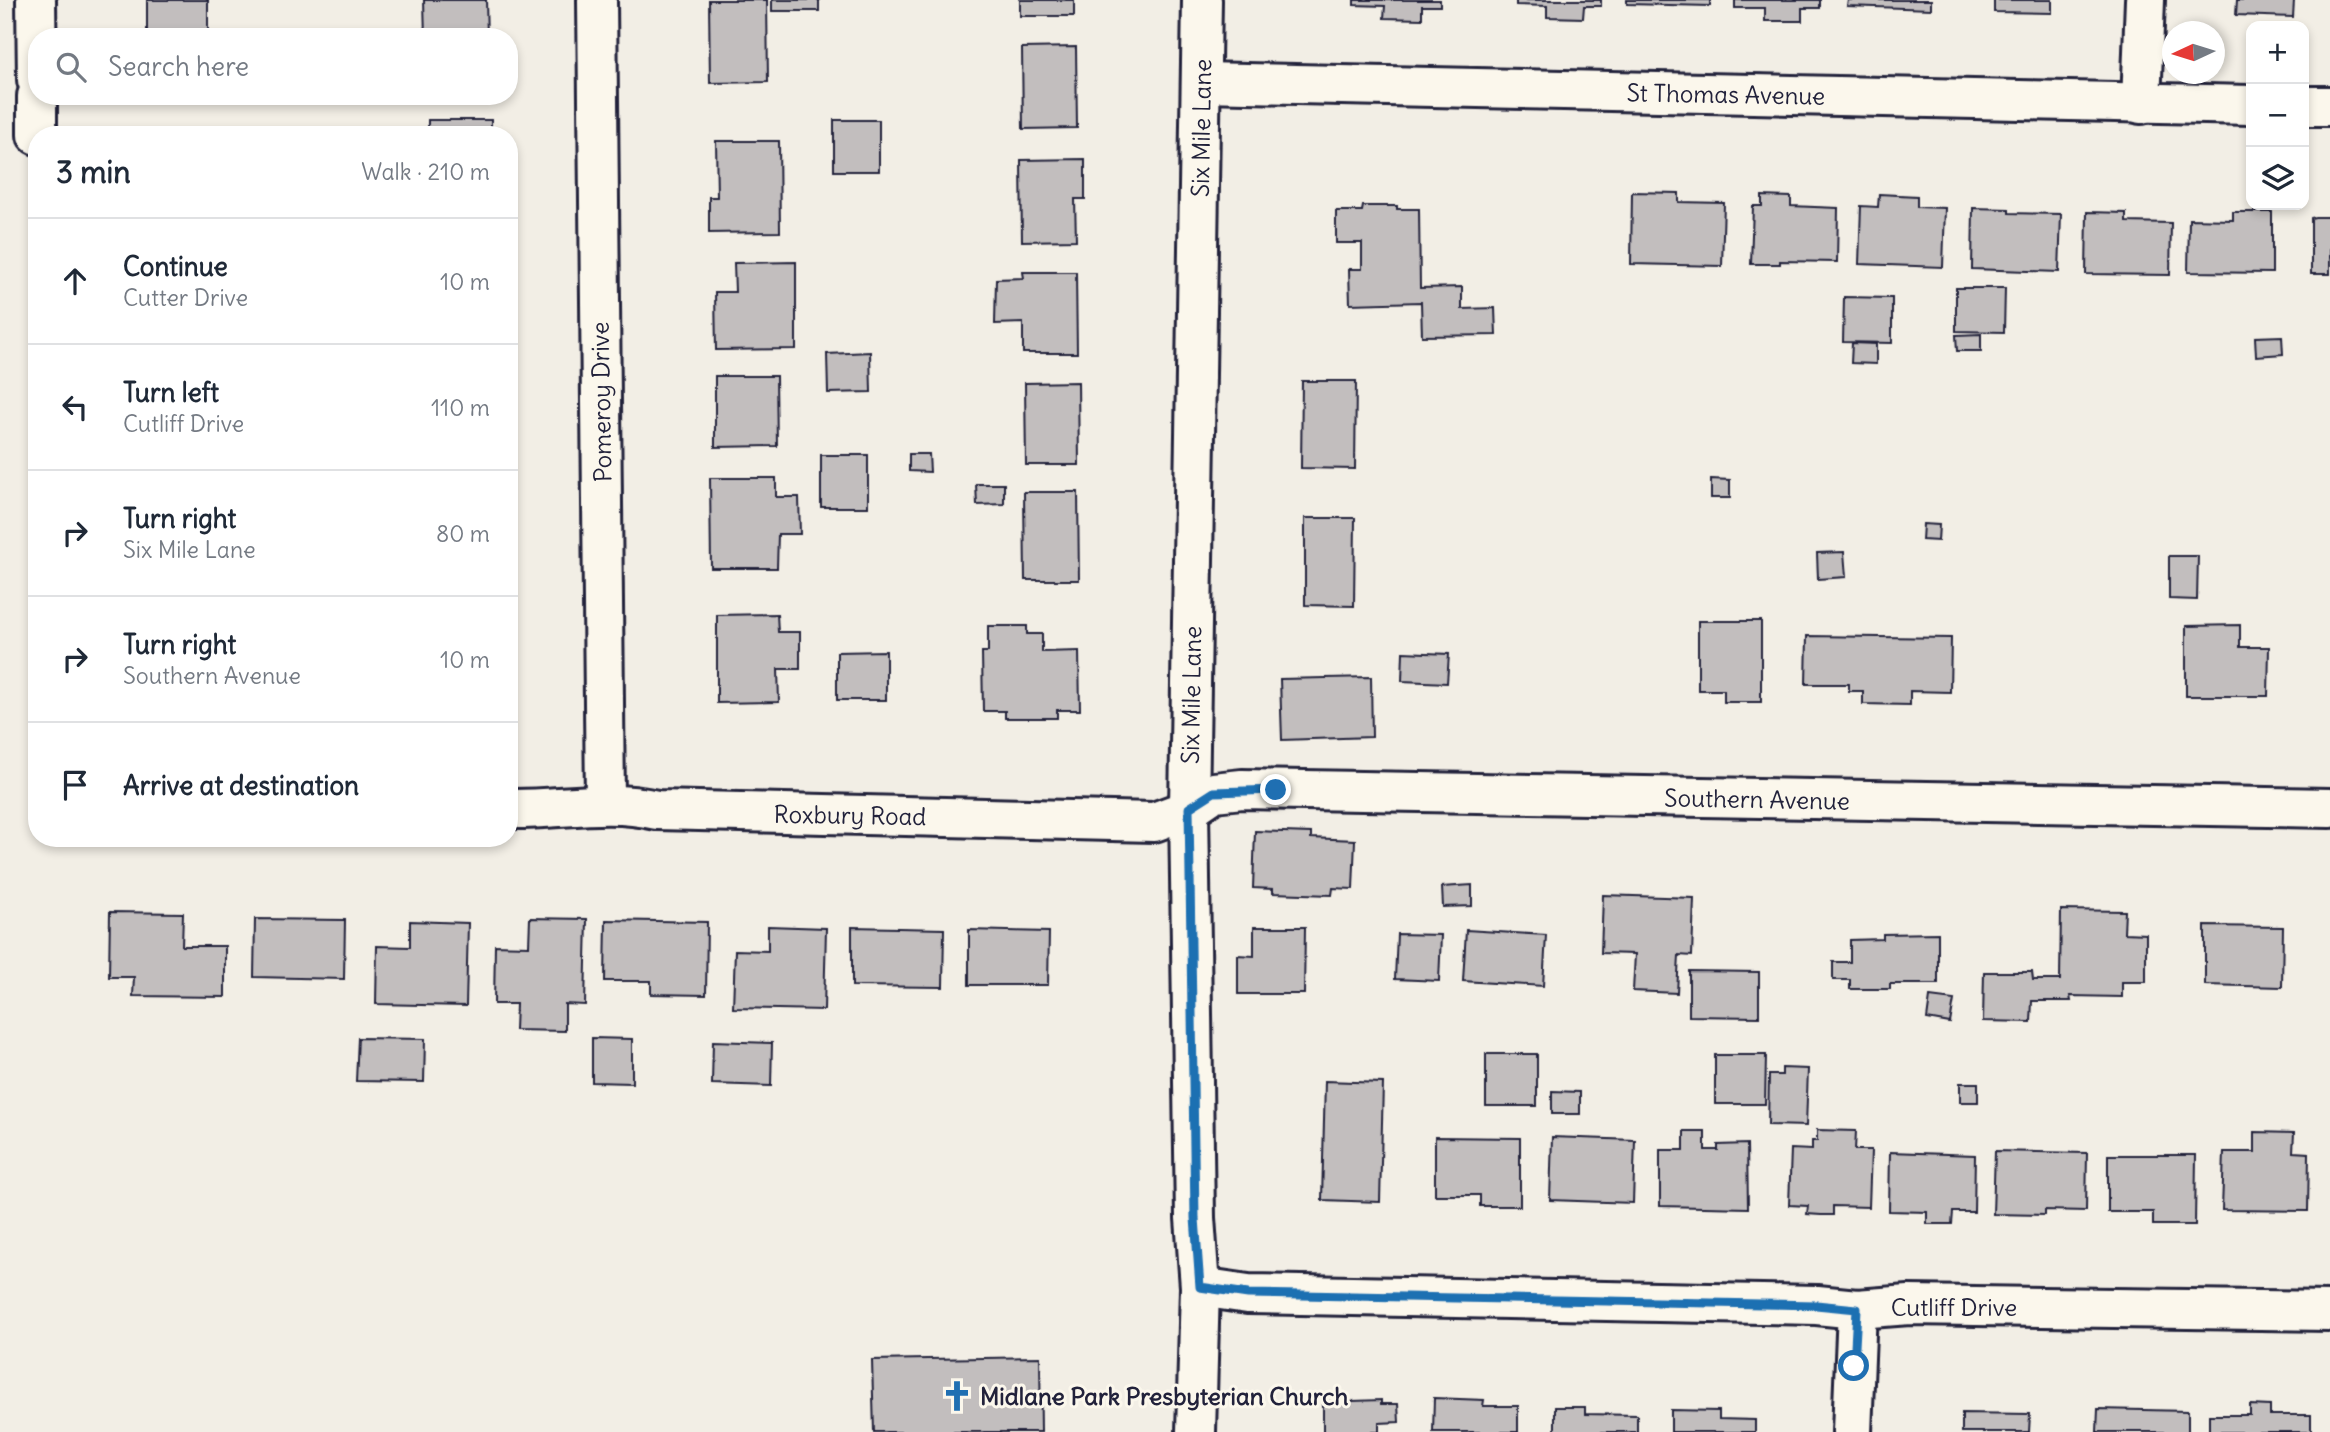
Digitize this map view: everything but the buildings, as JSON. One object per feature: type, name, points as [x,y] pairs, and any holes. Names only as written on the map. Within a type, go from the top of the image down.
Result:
[{"type":"street","points":[[36,0],[36,28]]},
{"type":"street","name":"Pomeroy Drive","points":[[597,0],[605,803]]},
{"type":"street","name":"Six Mile Lane","points":[[1196,1432],[1200,1287],[1195,1218],[1189,808],[1202,0]]},
{"type":"street","points":[[2141,104],[2146,0]]},
{"type":"street","name":"St Thomas Avenue","points":[[1202,82],[2246,105]]},
{"type":"street","points":[[37,105],[37,126]]},
{"type":"street","points":[[2309,106],[2330,106]]},
{"type":"street","name":"Southern Avenue","points":[[1189,808],[1214,792],[1242,789],[2330,808]]},
{"type":"street","name":"Roxbury Road","points":[[518,808],[605,803],[657,810],[1154,822],[1189,808]]},
{"type":"street","name":"Cutliff Drive","points":[[1200,1287],[1248,1294],[1816,1305],[1857,1309],[1909,1305],[2330,1311]]},
{"type":"street","points":[[1852,1432],[1857,1309]]},
{"type":"place","name":"Midlane Park Presbyterian Church","points":[[957,1396]]},
{"type":"route","points":[[1276,790],[1214,792],[1189,808],[1195,1218],[1200,1287],[1248,1294],[1816,1305],[1857,1309],[1854,1366]]}]
